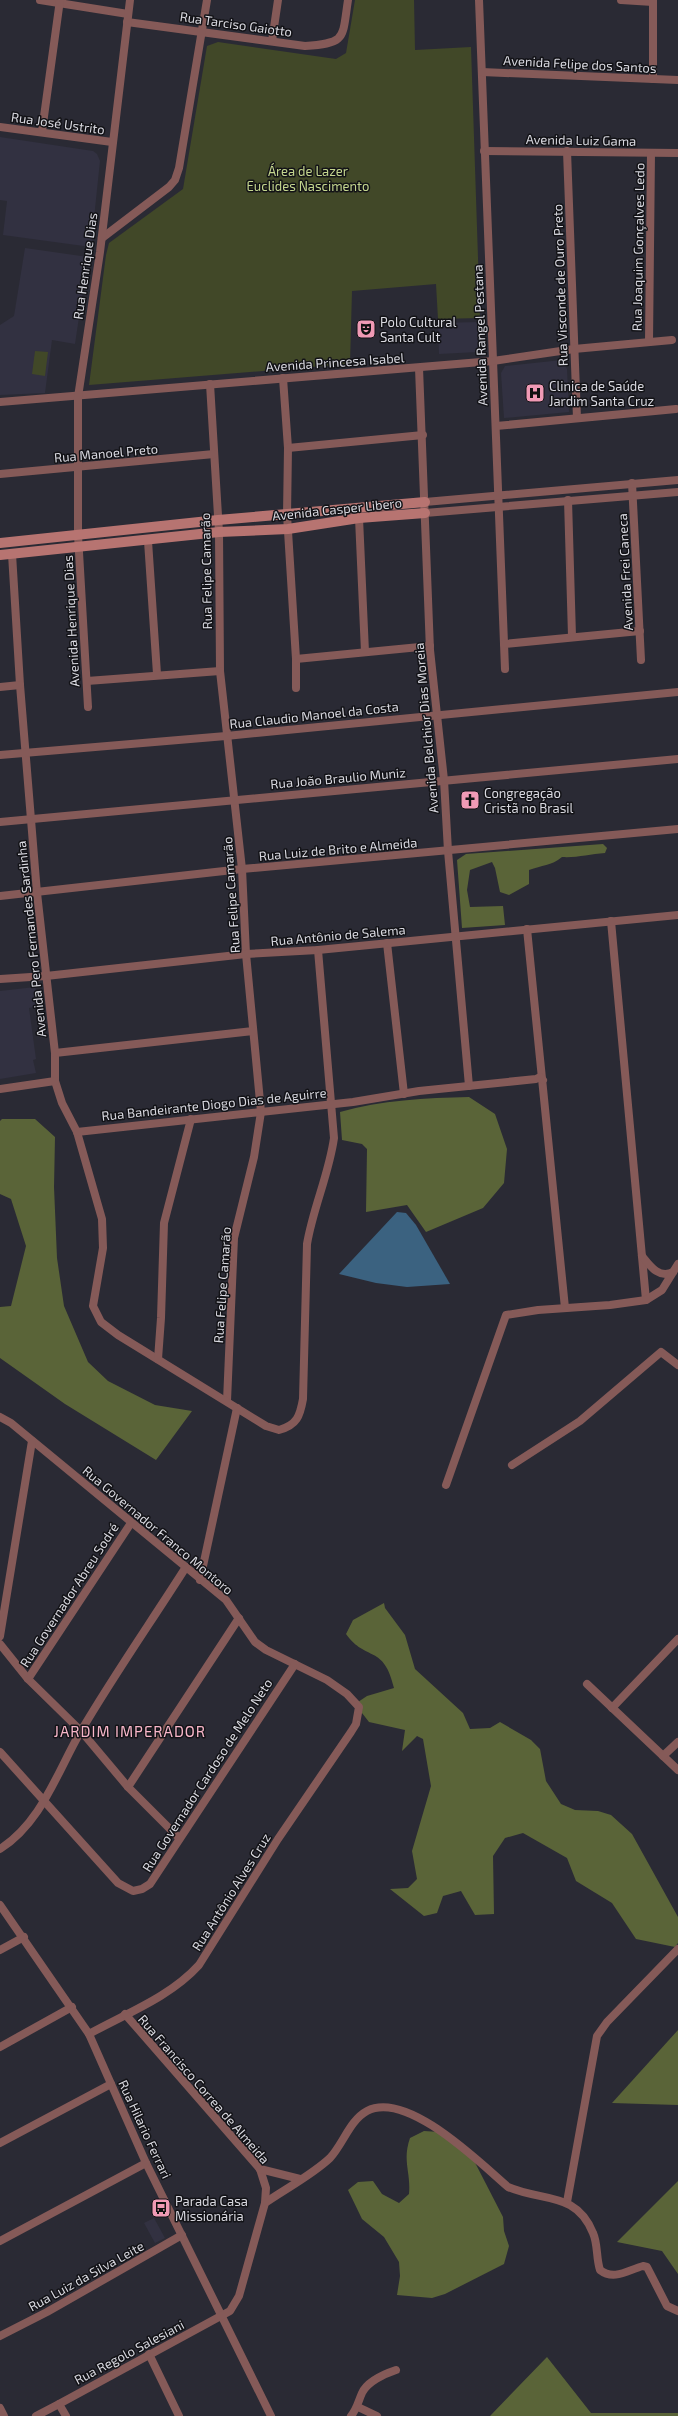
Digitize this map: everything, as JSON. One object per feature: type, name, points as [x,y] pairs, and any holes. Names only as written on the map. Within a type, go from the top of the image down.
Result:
[{"type":"street","name":"Rua Tarciso Gaiotto","points":[[40,0],[60,2],[127,18],[305,46],[328,45],[340,38],[344,32],[348,0]]},
{"type":"street","name":"Rua Henrique Dias","points":[[78,535],[78,397],[102,238],[112,142],[130,0]]},
{"type":"street","points":[[102,238],[169,187],[175,180],[179,168],[207,0]]},
{"type":"street","points":[[272,41],[278,0]]},
{"type":"street","name":"Avenida Rangel Pestana","points":[[479,0],[496,426],[497,506],[505,669]]},
{"type":"street","points":[[621,0],[653,1],[653,79]]},
{"type":"street","points":[[42,132],[60,2]]},
{"type":"street","name":"Avenida Felipe dos Santos","points":[[482,72],[678,80]]},
{"type":"street","name":"Rua José Ustrito","points":[[0,127],[112,142]]},
{"type":"street","name":"Avenida Luiz Gama","points":[[484,151],[678,153]]},
{"type":"street","name":"Rua Visconde de Ouro Preto","points":[[567,152],[577,418]]},
{"type":"street","name":"Rua Joaquim Gonçalves Ledo","points":[[649,342],[651,153]]},
{"type":"street","name":"Avenida Princesa Isabel","points":[[0,402],[78,397],[210,384],[419,368],[493,361],[574,349],[672,340]]},
{"type":"street","name":"Avenida Belchior Dias Moreia","points":[[419,368],[423,434],[430,646],[436,715],[444,780],[448,851],[469,1086]]},
{"type":"street","points":[[283,378],[288,448],[287,516],[296,659],[296,688]]},
{"type":"street","name":"Rua Felipe Camarão","points":[[210,384],[219,532],[220,671],[226,736],[235,799],[242,869],[246,954],[261,1112],[254,1157],[234,1238],[227,1401]]},
{"type":"street","points":[[496,426],[676,409]]},
{"type":"street","points":[[288,448],[423,434]]},
{"type":"street","name":"Rua Manoel Preto","points":[[0,474],[78,468],[214,454]]},
{"type":"street","name":"Avenida Casper Libero","points":[[0,543],[218,520],[287,516],[425,502],[678,480]]},
{"type":"street","name":"Avenida Frei Caneca","points":[[632,483],[641,660]]},
{"type":"street","name":"Avenida Casper Libero","points":[[0,555],[79,546],[148,541],[219,532],[288,529],[359,518],[678,492]]},
{"type":"street","points":[[568,500],[572,636]]},
{"type":"street","points":[[359,518],[365,652]]},
{"type":"street","name":"Avenida Henrique Dias","points":[[78,535],[88,707]]},
{"type":"street","points":[[148,541],[157,674]]},
{"type":"street","name":"Avenida Pero Fernandes Sardinha","points":[[12,554],[20,686],[37,893],[55,1053],[55,1081],[62,1103],[77,1132],[102,1218],[104,1234],[94,1295],[95,1312],[109,1329],[158,1359]]},
{"type":"street","points":[[504,644],[572,636],[640,631]]},
{"type":"street","points":[[296,659],[430,646]]},
{"type":"street","points":[[87,681],[157,674],[220,671]]},
{"type":"street","points":[[0,688],[20,686]]},
{"type":"street","name":"Rua Claudio Manoel da Costa","points":[[0,755],[226,736],[678,692]]},
{"type":"street","name":"Rua João Braulio Muniz","points":[[0,822],[678,759]]},
{"type":"street","name":"Rua Luiz de Brito e Almeida","points":[[0,896],[242,869],[448,851],[678,828]]},
{"type":"street","name":"Rua Antônio de Salema","points":[[0,979],[46,976],[246,954],[318,950],[678,915]]},
{"type":"street","points":[[611,921],[646,1300]]},
{"type":"street","points":[[526,929],[543,1080],[565,1308]]},
{"type":"street","points":[[387,943],[404,1094]]},
{"type":"street","points":[[191,1119],[164,1223],[158,1359],[266,1426],[279,1430],[295,1423],[300,1416],[303,1399],[305,1266],[311,1222],[334,1144],[318,950]]},
{"type":"street","points":[[55,1053],[253,1031]]},
{"type":"street","name":"Rua Bandeirante Diogo Dias de Aguirre","points":[[77,1132],[353,1102],[404,1094],[536,1079],[540,1077],[543,1080]]},
{"type":"street","points":[[0,1089],[55,1081]]},
{"type":"street","points":[[642,1256],[656,1272],[669,1274],[673,1272]]},
{"type":"street","points":[[446,1485],[506,1315],[646,1300],[662,1290],[678,1264]]},
{"type":"street","points":[[512,1465],[580,1421],[661,1352],[678,1365]]},
{"type":"street","points":[[200,1580],[237,1408]]},
{"type":"street","name":"Rua Governador Franco Montoro","points":[[0,1417],[11,1423],[130,1524],[226,1600],[239,1618],[245,1630],[255,1642],[327,1680],[356,1702],[359,1713],[356,1724]]},
{"type":"street","points":[[0,1636],[32,1441]]},
{"type":"street","name":"Rua Governador Abreu Sodré","points":[[28,1679],[130,1524]]},
{"type":"street","points":[[0,1849],[24,1830],[44,1801],[81,1731],[186,1567]]},
{"type":"street","points":[[128,1787],[239,1618]]},
{"type":"street","points":[[612,1708],[678,1639]]},
{"type":"street","points":[[0,1644],[28,1679],[81,1731],[128,1787],[179,1838]]},
{"type":"street","name":"Rua Governador Cardoso de Melo Neto","points":[[44,1801],[118,1884],[133,1892],[142,1889],[150,1884],[295,1664]]},
{"type":"street","points":[[587,1684],[678,1770]]},
{"type":"street","name":"Rua Antônio Alves Cruz","points":[[89,2034],[169,1992],[186,1979],[199,1965],[278,1839],[356,1724]]},
{"type":"street","points":[[663,1756],[678,1742]]},
{"type":"street","points":[[0,1752],[44,1801]]},
{"type":"street","name":"Rua Hilario Ferrari","points":[[0,1905],[24,1937],[89,2034],[146,2163],[223,2315],[271,2416]]},
{"type":"street","points":[[0,1950],[24,1937]]},
{"type":"street","points":[[566,2202],[597,2036],[607,2022],[678,1949]]},
{"type":"street","points":[[0,2047],[72,2007]]},
{"type":"street","name":"Rua Francisco Correa de Almeida","points":[[125,2014],[260,2169],[266,2188],[265,2203],[238,2296],[230,2311],[223,2315]]},
{"type":"street","points":[[0,2143],[111,2084]]},
{"type":"street","points":[[265,2203],[317,2169],[331,2157],[356,2120],[366,2111],[378,2107],[390,2108],[431,2123],[508,2187],[520,2192],[566,2202],[587,2221],[594,2234],[600,2270],[605,2274],[615,2275],[643,2266],[647,2267],[667,2306],[678,2311]]},
{"type":"street","points":[[0,2241],[146,2163]]},
{"type":"street","points":[[260,2169],[300,2179]]},
{"type":"street","name":"Rua Luiz da Silva Leite","points":[[0,2336],[47,2312],[182,2236]]},
{"type":"street","name":"Rua Regolo Salesiani","points":[[36,2416],[223,2315]]},
{"type":"street","points":[[149,2354],[179,2416]]},
{"type":"street","points":[[351,2416],[358,2407],[365,2389],[383,2376],[396,2370]]},
{"type":"street","points":[[59,2404],[66,2416]]},
{"type":"street","points":[[358,2407],[377,2416]]},
{"type":"street","points":[[0,2408],[4,2416]]},
{"type":"shaded area","points":[[0,137],[93,151],[97,154],[100,161],[91,247],[3,235],[7,201],[0,200]]},
{"type":"shaded area","points":[[25,248],[88,257],[75,344],[52,340],[45,393],[0,395],[0,325],[14,316]]},
{"type":"shaded area","points":[[481,322],[482,347],[478,352],[439,354],[438,323]]},
{"type":"shaded area","name":"Clinica de Saúde Jardim Santa Cruz","points":[[562,360],[567,369],[569,412],[504,418],[501,373],[505,366]]},
{"type":"shaded area","points":[[35,987],[41,1006],[29,1008],[36,1059],[33,1060],[36,1073],[0,1079],[0,991]]},
{"type":"shaded area","points":[[154,2218],[165,2238],[155,2243],[144,2223]]},
{"type":"green space","name":"Área de Lazer Euclides Nascimento","points":[[355,0],[414,0],[415,50],[471,47],[480,318],[438,319],[436,284],[352,291],[350,364],[89,385],[106,255],[109,243],[183,189],[207,46],[218,42],[336,59],[346,53]]},
{"type":"green space","points":[[35,351],[48,352],[45,376],[32,374]]},
{"type":"green space","points":[[603,844],[607,848],[605,853],[562,857],[550,864],[529,870],[529,884],[509,895],[500,892],[495,868],[492,862],[470,870],[467,890],[470,907],[503,906],[505,925],[462,928],[457,860],[466,854]]},
{"type":"green space","points":[[469,1097],[495,1114],[507,1149],[504,1183],[483,1208],[426,1232],[407,1205],[366,1212],[367,1149],[362,1144],[342,1140],[340,1112],[387,1102]]},
{"type":"green space","points":[[2,1119],[35,1119],[55,1137],[54,1187],[57,1258],[64,1306],[88,1362],[108,1381],[155,1405],[192,1411],[156,1460],[65,1404],[0,1358],[0,1307],[11,1306],[26,1246],[11,1199],[0,1194],[0,1121]]},
{"type":"green space","points":[[384,1603],[385,1608],[405,1635],[415,1669],[463,1713],[470,1729],[490,1728],[500,1722],[531,1740],[540,1749],[546,1781],[561,1804],[575,1810],[598,1811],[611,1815],[632,1834],[678,1917],[678,1943],[675,1947],[636,1939],[612,1903],[576,1881],[567,1858],[523,1833],[505,1838],[493,1856],[494,1914],[475,1915],[461,1891],[443,1896],[437,1913],[424,1916],[390,1889],[408,1888],[417,1879],[412,1851],[431,1786],[423,1739],[417,1736],[402,1751],[405,1730],[369,1722],[355,1704],[367,1696],[394,1688],[390,1674],[380,1659],[353,1643],[346,1634],[353,1620]]},
{"type":"green space","points":[[678,2030],[678,2105],[612,2103]]},
{"type":"green space","points":[[424,2131],[439,2132],[467,2147],[503,2217],[504,2231],[509,2246],[504,2264],[445,2294],[432,2298],[397,2295],[400,2276],[399,2262],[384,2237],[362,2219],[348,2190],[358,2182],[373,2181],[382,2194],[399,2203],[409,2194],[407,2153],[410,2138]]},
{"type":"green space","points":[[678,2181],[678,2274],[662,2251],[617,2242]]},
{"type":"green space","points":[[547,2357],[591,2413],[678,2413],[678,2416],[490,2416]]},
{"type":"water","points":[[397,1212],[406,1213],[416,1225],[450,1284],[407,1287],[376,1283],[339,1274]]},
{"type":"place","name":"Polo Cultural Santa Cult","points":[[366,329]]},
{"type":"place","name":"Clinica de Saúde Jardim Santa Cruz","points":[[535,393]]},
{"type":"place","name":"Congregação Cristã no Brasil","points":[[470,800]]},
{"type":"place","name":"Parada Casa Missionária","points":[[161,2208]]},
{"type":"district","name":"JARDIM IMPERADOR","points":[[130,1732]]}]
